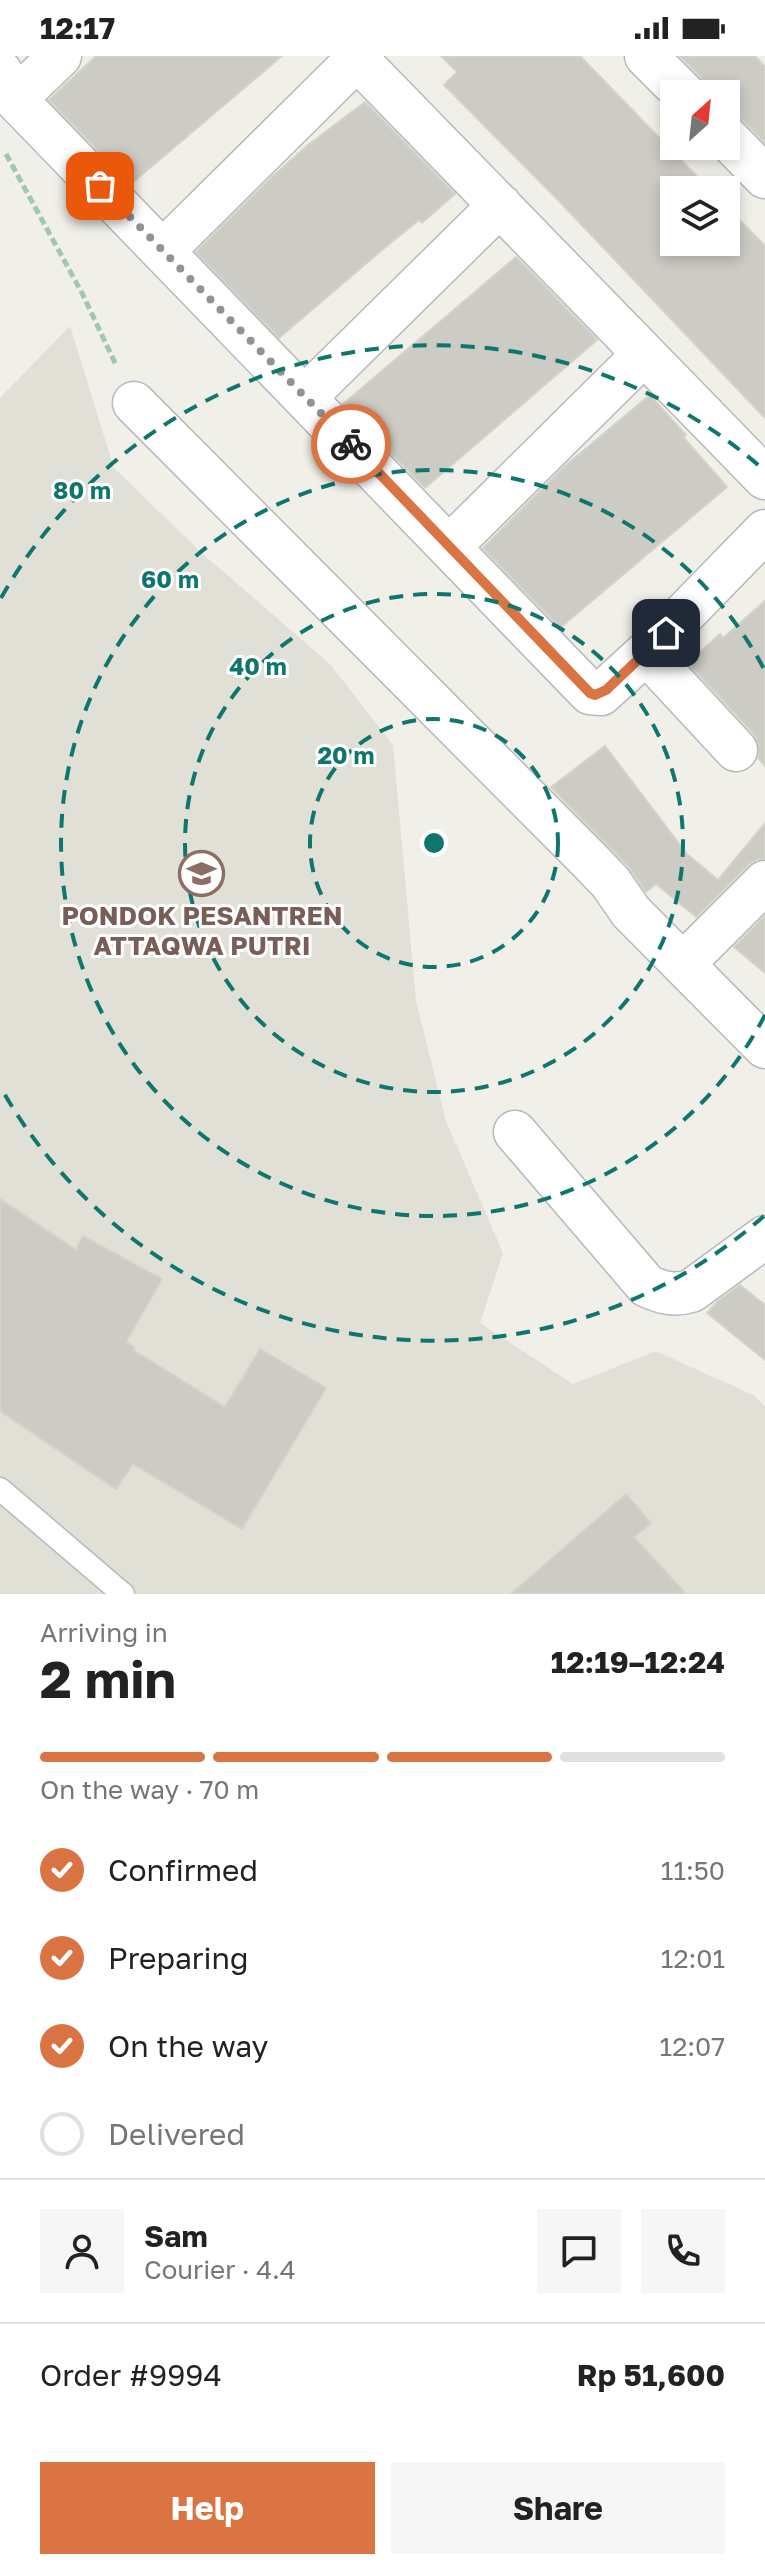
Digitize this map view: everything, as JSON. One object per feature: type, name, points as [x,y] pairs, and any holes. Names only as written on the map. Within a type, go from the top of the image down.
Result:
[{"type":"street","points":[[60,56],[8,85],[163,251],[590,693],[601,694],[646,653],[765,531]]},
{"type":"street","points":[[646,56],[670,80]]},
{"type":"street","points":[[163,251],[357,57],[765,478]]},
{"type":"street","points":[[740,151],[765,177]]},
{"type":"street","points":[[305,397],[500,205]]},
{"type":"street","points":[[450,546],[644,354]]},
{"type":"street","points":[[134,403],[592,863],[611,883],[631,912],[765,1047]]},
{"type":"street","points":[[646,653],[736,750]]},
{"type":"street","points":[[683,964],[765,882]]},
{"type":"street","points":[[515,1132],[647,1286],[678,1295],[691,1291],[765,1237]]},
{"type":"lane","points":[[0,1489],[123,1594]]},
{"type":"path","points":[[0,142],[82,293],[134,403]]},
{"type":"shaded area","name":"PONDOK PESANTREN ATTAQWA PUTRI","points":[[70,326],[114,468],[204,555],[330,664],[393,745],[416,1001],[446,1121],[503,1253],[480,1323],[573,1384],[656,1351],[753,1395],[765,1406],[765,1594],[0,1594],[0,398]]},
{"type":"building","points":[[96,56],[282,56],[131,184],[49,100]]},
{"type":"building","points":[[441,56],[580,56],[660,138],[660,160],[681,160],[696,176],[660,176],[660,256],[740,256],[740,220],[765,246],[765,418],[444,85],[457,72]]},
{"type":"building","points":[[680,56],[755,56],[765,67],[765,143],[740,119],[740,80],[703,80]]},
{"type":"building","points":[[365,102],[455,194],[422,223],[419,220],[382,250],[279,338],[196,252],[273,176]]},
{"type":"building","points":[[516,257],[597,340],[425,488],[343,404]]},
{"type":"building","points":[[650,395],[727,487],[560,628],[483,548],[565,466]]},
{"type":"building","points":[[765,601],[765,766],[758,758],[759,745],[754,734],[688,663],[720,634],[723,638]]},
{"type":"building","points":[[605,746],[687,854],[718,880],[765,823],[765,859],[748,865],[696,917],[656,884],[646,892],[629,867],[551,787]]},
{"type":"building","points":[[765,916],[765,973],[734,947]]},
{"type":"building","points":[[0,1199],[76,1250],[83,1236],[162,1279],[126,1342],[134,1347],[133,1350],[225,1407],[260,1349],[326,1388],[242,1529],[133,1464],[116,1489],[0,1411]]},
{"type":"building","points":[[740,1285],[765,1305],[765,1360],[707,1313]]},
{"type":"building","points":[[626,1494],[651,1523],[634,1537],[686,1594],[511,1594]]},
{"type":"way so far","points":[[100,186],[351,444]]},
{"type":"place","name":"PONDOK PESANTREN ATTAQWA PUTRI","points":[[202,873]]},
{"type":"route","points":[[351,444],[590,693],[601,694],[666,633]]}]
